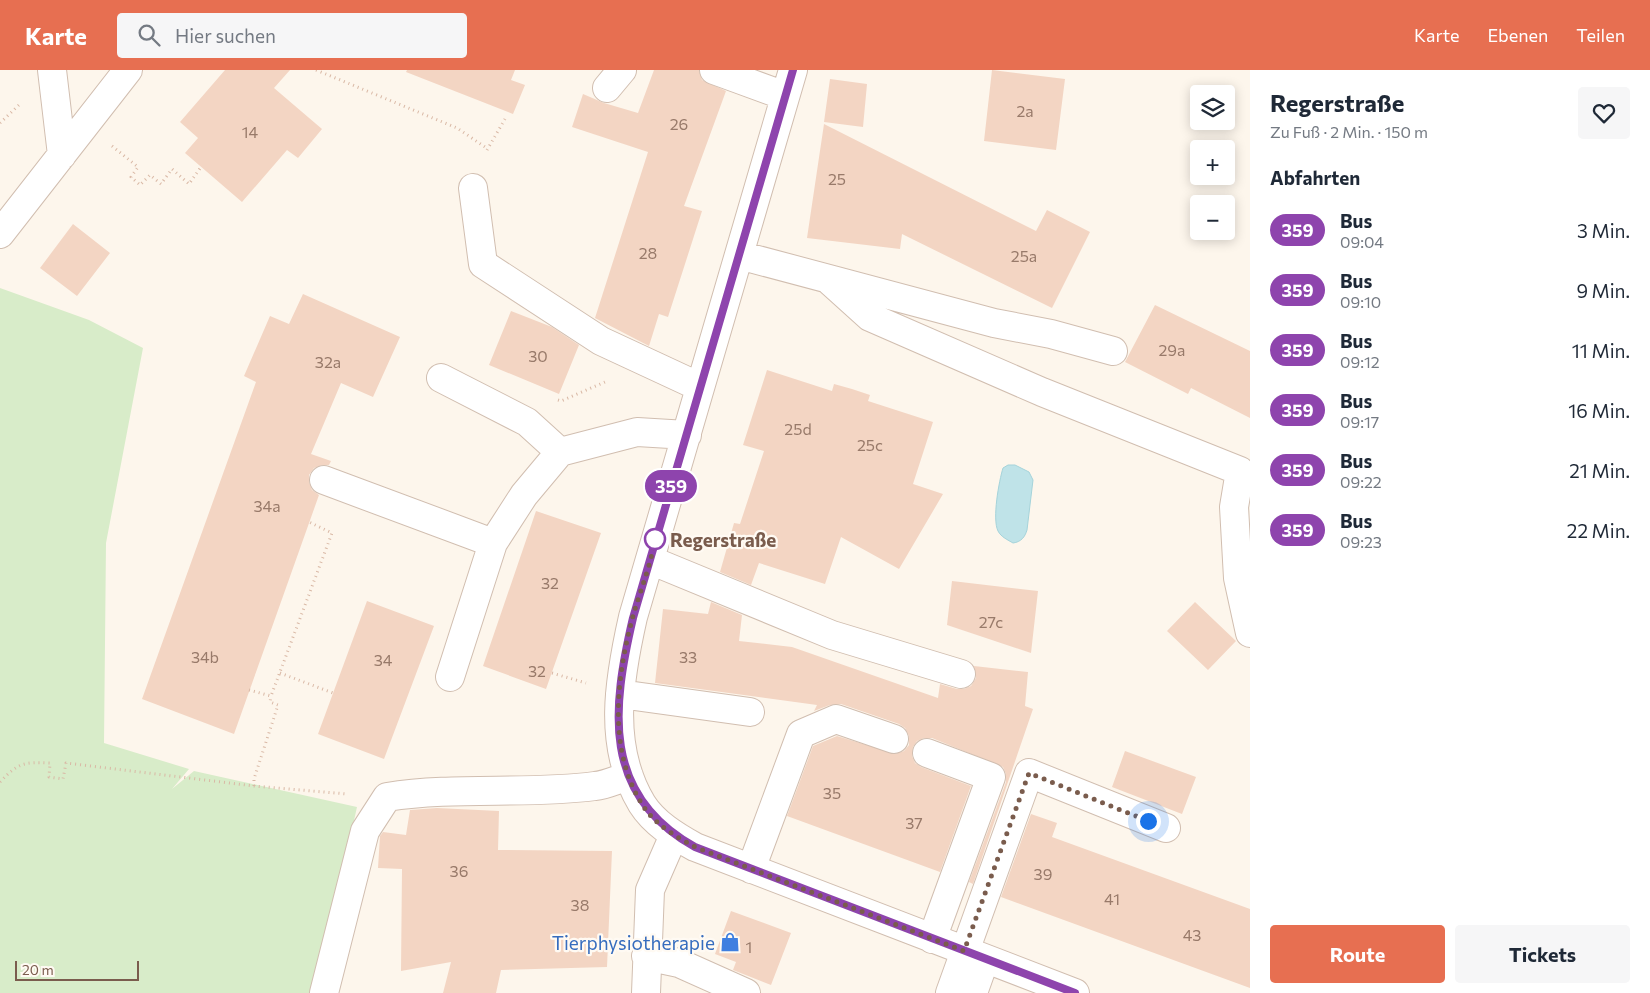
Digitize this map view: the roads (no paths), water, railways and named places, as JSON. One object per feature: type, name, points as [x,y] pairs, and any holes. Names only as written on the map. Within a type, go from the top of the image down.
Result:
[{"type":"street","points":[[52,70],[62,155]]},
{"type":"street","points":[[0,234],[128,70]]},
{"type":"street","points":[[714,70],[785,96]]},
{"type":"street","points":[[793,70],[686,435],[624,656],[618,722],[628,776],[642,805],[674,836],[695,847],[1075,993]]},
{"type":"street","points":[[473,188],[483,264],[601,341],[700,387]]},
{"type":"street","points":[[739,255],[994,323],[1051,334],[1113,351]]},
{"type":"street","points":[[829,280],[870,317],[1042,392],[1240,471],[1234,507],[1236,552],[1238,578],[1250,633]]},
{"type":"street","points":[[441,378],[527,422],[560,452]]},
{"type":"street","points":[[450,676],[493,544],[524,495],[560,452],[637,432],[686,435]]},
{"type":"street","points":[[324,480],[493,544]]},
{"type":"street","points":[[650,560],[832,635],[961,674]]},
{"type":"street","points":[[620,694],[750,712]]},
{"type":"street","points":[[751,869],[801,734],[836,719],[894,739]]},
{"type":"street","points":[[927,753],[991,777],[932,939]]},
{"type":"street","points":[[972,993],[974,955],[1029,773],[1166,828]]},
{"type":"street","points":[[324,993],[365,831],[388,797],[424,791],[464,792],[597,786],[628,776]]},
{"type":"street","points":[[646,993],[650,890],[674,836]]},
{"type":"street","points":[[950,993],[974,955]]},
{"type":"street","points":[[646,956],[679,963],[746,993]]},
{"type":"water","points":[[1008,465],[1015,465],[1029,472],[1033,480],[1027,530],[1022,539],[1013,543],[999,533],[996,525],[1001,474],[1003,468]]},
{"type":"place","name":"Regerstraße","points":[[655,539]]},
{"type":"place","name":"Tierphysiotherapie","points":[[730,942]]}]
